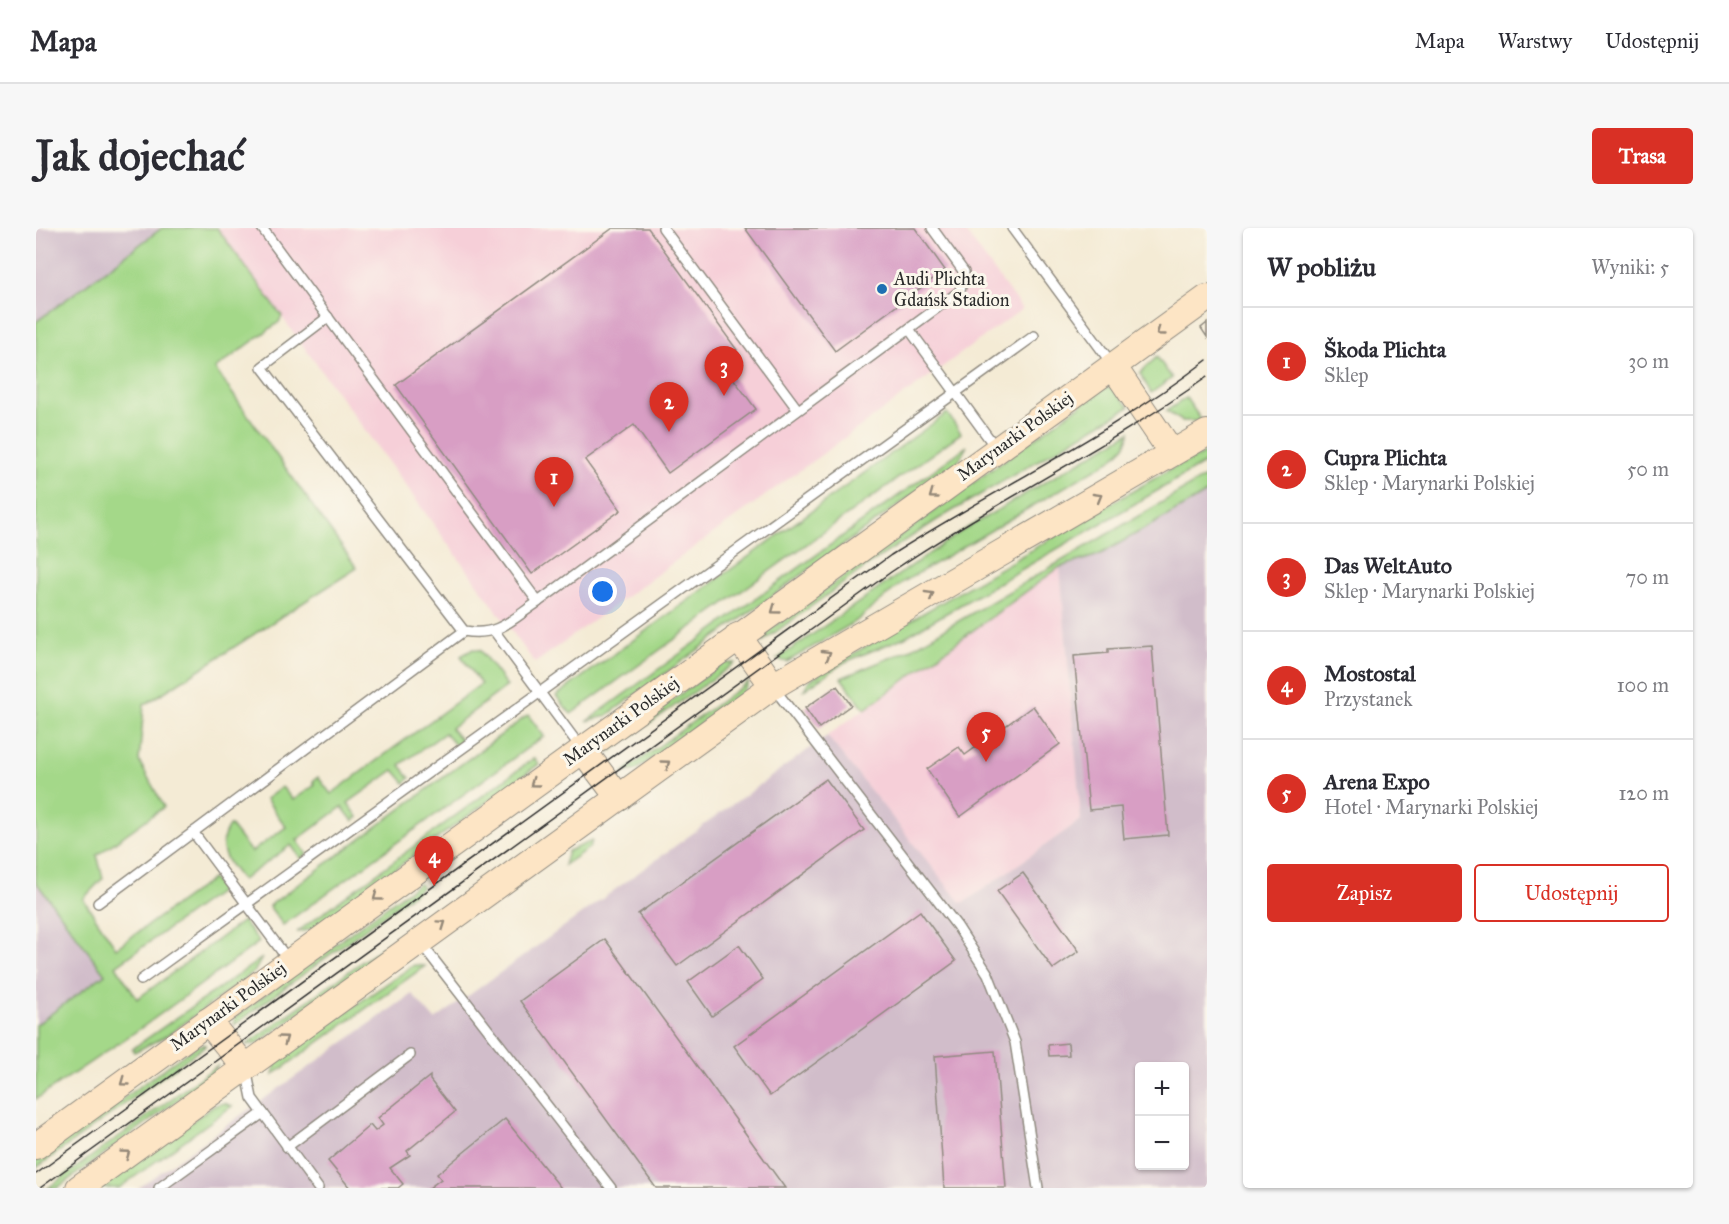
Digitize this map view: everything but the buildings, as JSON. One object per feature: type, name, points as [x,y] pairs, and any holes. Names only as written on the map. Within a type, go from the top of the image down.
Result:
[{"type":"main road","name":"Marynarki Polskiej","points":[[36,1146],[1207,298]]},
{"type":"main road","points":[[1113,366],[1172,453]]},
{"type":"main road","points":[[79,1188],[419,940],[773,687],[1207,434]]},
{"type":"main road","points":[[738,636],[773,687]]},
{"type":"main road","points":[[582,749],[619,798]]},
{"type":"main road","points":[[208,1021],[245,1067]]},
{"type":"lane","points":[[262,228],[538,602]]},
{"type":"lane","points":[[663,228],[798,410]]},
{"type":"lane","points":[[327,317],[262,367],[464,631],[481,634],[495,632],[960,291],[964,272],[932,228]]},
{"type":"lane","points":[[1012,228],[1113,366]]},
{"type":"lane","points":[[909,329],[997,449]]},
{"type":"lane","points":[[141,980],[1034,336]]},
{"type":"lane","points":[[98,903],[464,631]]},
{"type":"lane","points":[[495,632],[582,749]]},
{"type":"lane","points":[[773,687],[957,926],[988,974],[1015,1042],[1038,1188]]},
{"type":"lane","points":[[193,832],[290,961]]},
{"type":"lane","points":[[419,940],[611,1188]]},
{"type":"lane","points":[[287,1147],[410,1055]]},
{"type":"lane","points":[[245,1067],[252,1098],[318,1188]]},
{"type":"lane","points":[[159,1188],[263,1113]]},
{"type":"shaded area","points":[[36,228],[162,228],[36,322]]},
{"type":"shaded area","points":[[217,228],[963,228],[1022,309],[535,663]]},
{"type":"shaded area","points":[[1207,493],[1207,1188],[138,1188],[412,994],[435,1020],[827,736],[960,902],[965,902],[1081,820],[1060,567],[1099,555]]},
{"type":"shaded area","points":[[1060,567],[1081,820],[965,902],[960,903],[827,736]]},
{"type":"shaded area","points":[[36,882],[105,974],[36,1025]]},
{"type":"green space","points":[[162,228],[217,228],[282,316],[279,322],[215,369],[357,568],[144,705],[139,761],[164,807],[97,855],[103,878],[83,899],[116,948],[212,879],[222,890],[116,966],[137,999],[243,921],[259,942],[144,1026],[36,1099],[36,1025],[105,974],[36,882],[36,322]]},
{"type":"green space","points":[[1157,357],[1172,378],[1151,393],[1140,373]]},
{"type":"green space","points":[[1112,387],[1129,407],[937,520],[878,558],[763,641],[767,632],[1104,388]]},
{"type":"green space","points":[[1186,398],[1202,421],[1182,421],[1166,411]]},
{"type":"green space","points":[[947,413],[961,433],[571,714],[556,696]]},
{"type":"green space","points":[[1130,432],[1125,446],[1111,460],[903,582],[855,622],[787,662],[777,659],[962,531]]},
{"type":"green space","points":[[967,446],[958,462],[606,716],[587,721]]},
{"type":"green space","points":[[1207,452],[1207,462],[905,637],[845,662],[804,690],[808,682],[822,672],[1169,470]]},
{"type":"green space","points":[[1207,476],[1207,493],[1099,555],[1060,567],[865,709],[841,678],[909,650]]},
{"type":"green space","points":[[473,649],[480,650],[507,686],[451,728],[462,741],[456,746],[445,733],[400,765],[410,778],[405,783],[394,770],[348,803],[358,817],[353,821],[342,807],[297,840],[307,854],[301,859],[291,845],[242,880],[224,854],[223,840],[230,825],[251,852],[286,827],[266,799],[282,787],[293,800],[315,785],[313,781],[318,777],[331,794],[481,684],[461,656]]},
{"type":"green space","points":[[724,663],[735,663],[608,753],[613,743]]},
{"type":"green space","points":[[749,681],[743,692],[636,770],[622,773]]},
{"type":"green space","points":[[528,715],[544,736],[283,925],[269,906]]},
{"type":"green space","points":[[534,758],[539,764],[313,929],[297,932]]},
{"type":"green space","points":[[592,841],[590,847],[564,865],[568,851]]},
{"type":"green space","points":[[419,883],[422,887],[234,1025],[235,1017]]},
{"type":"green space","points":[[437,908],[441,912],[256,1044],[246,1045]]},
{"type":"green space","points":[[262,958],[254,972],[168,1035],[134,1052],[132,1049]]},
{"type":"green space","points":[[414,965],[425,966],[273,1075],[276,1062],[283,1055]]},
{"type":"green space","points":[[206,1045],[36,1168],[36,1161],[196,1046]]},
{"type":"green space","points":[[218,1065],[211,1076],[57,1188],[48,1188]]},
{"type":"green space","points":[[224,1103],[232,1106],[119,1188],[100,1188],[213,1106]]},
{"type":"tram line","points":[[36,1174],[891,555],[1131,413],[1207,360]]},
{"type":"tram line","points":[[40,1188],[891,572],[930,546],[1130,428],[1207,377]]},
{"type":"place","name":"Audi Plichta Gdańsk Stadion","points":[[882,289]]},
{"type":"place","name":"Das WeltAuto","points":[[724,396]]},
{"type":"place","name":"Cupra Plichta","points":[[669,432]]},
{"type":"place","name":"Škoda Plichta","points":[[554,507]]},
{"type":"place","name":"Arena Expo","points":[[986,762]]},
{"type":"place","name":"Mostostal","points":[[434,886]]}]
